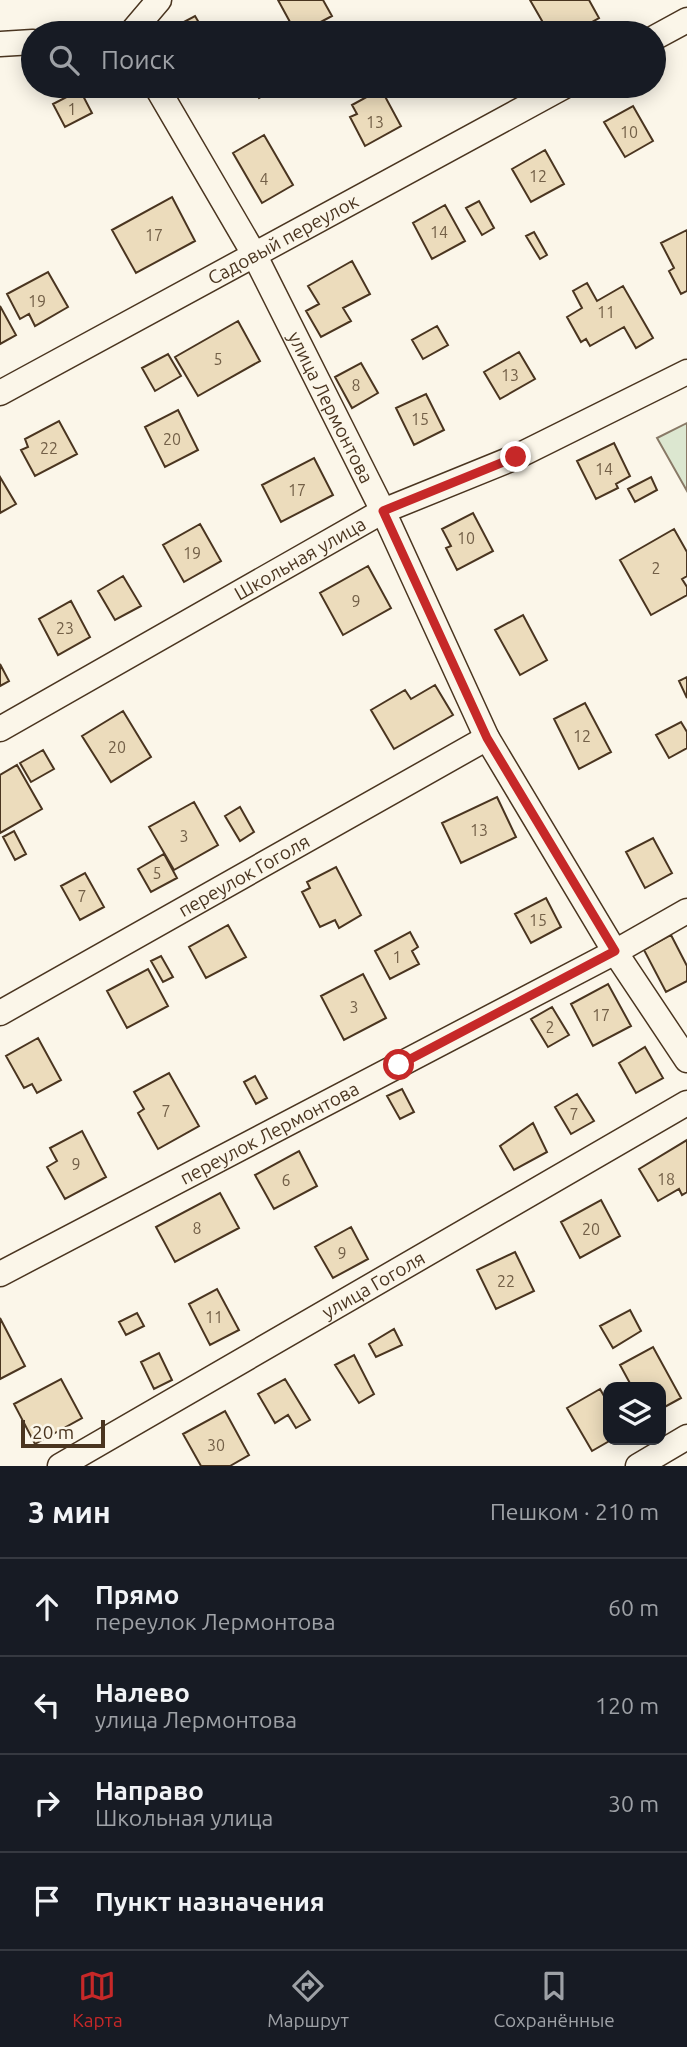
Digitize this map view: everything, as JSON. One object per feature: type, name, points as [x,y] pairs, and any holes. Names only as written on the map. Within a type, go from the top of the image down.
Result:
[{"type":"street","points":[[141,21],[159,0]]},
{"type":"street","points":[[666,31],[687,20]]},
{"type":"street","points":[[0,44],[21,43]]},
{"type":"street","name":"улица Лермонтова","points":[[163,98],[254,254],[383,511],[487,738],[615,951],[687,1060]]},
{"type":"street","name":"Садовый переулок","points":[[0,393],[543,98]]},
{"type":"street","name":"Школьная улица","points":[[0,729],[383,511],[516,457],[687,372]]},
{"type":"street","name":"переулок Гоголя","points":[[0,1013],[487,738]]},
{"type":"street","name":"переулок Лермонтова","points":[[0,1274],[687,911]]},
{"type":"street","name":"улица Гоголя","points":[[60,1466],[687,1103]]},
{"type":"street","points":[[638,1466],[687,1437]]},
{"type":"green space","points":[[687,423],[687,491],[657,438]]},
{"type":"building","points":[[278,0],[323,0],[332,16],[323,21],[289,21]]},
{"type":"building","points":[[530,0],[589,0],[599,18],[594,21],[542,21]]},
{"type":"building","points":[[195,16],[198,21],[186,21]]},
{"type":"building","points":[[65,98],[84,98],[92,113],[65,127],[53,104]]},
{"type":"building","points":[[365,98],[386,98],[401,126],[365,146],[350,117],[357,114],[352,105]]},
{"type":"building","points":[[633,106],[653,141],[625,157],[604,122]]},
{"type":"building","points":[[264,135],[293,185],[262,203],[233,153]]},
{"type":"building","points":[[545,150],[564,184],[531,202],[512,169]]},
{"type":"building","points":[[172,197],[195,241],[136,273],[112,230]]},
{"type":"building","points":[[479,201],[494,228],[482,235],[466,208]]},
{"type":"building","points":[[445,205],[465,241],[432,259],[413,223]]},
{"type":"building","points":[[687,230],[687,291],[681,294],[669,271],[674,268],[661,243]]},
{"type":"building","points":[[534,232],[547,255],[540,259],[526,236]]},
{"type":"building","points":[[352,261],[370,294],[343,308],[351,321],[321,337],[306,311],[319,304],[308,286]]},
{"type":"building","points":[[48,272],[68,307],[35,326],[29,314],[20,319],[7,294]]},
{"type":"building","points":[[587,283],[597,301],[623,286],[653,338],[636,348],[624,327],[590,346],[586,339],[581,342],[567,317],[582,308],[573,291]]},
{"type":"building","points":[[0,306],[16,335],[0,344]]},
{"type":"building","points":[[238,321],[260,361],[198,396],[175,357]]},
{"type":"building","points":[[437,326],[448,345],[423,359],[412,340]]},
{"type":"building","points":[[519,352],[535,379],[500,399],[484,372]]},
{"type":"building","points":[[168,354],[181,376],[155,391],[142,368]]},
{"type":"building","points":[[361,363],[378,393],[352,408],[335,377]]},
{"type":"building","points":[[426,394],[444,430],[414,445],[396,408]]},
{"type":"building","points":[[178,410],[198,450],[165,467],[145,427]]},
{"type":"building","points":[[59,421],[77,454],[35,476],[21,450],[28,447],[25,439]]},
{"type":"building","points":[[614,443],[630,476],[616,484],[618,488],[596,499],[577,461]]},
{"type":"building","points":[[314,458],[333,495],[281,522],[262,485]]},
{"type":"building","points":[[0,477],[16,504],[0,513]]},
{"type":"building","points":[[651,477],[657,490],[635,502],[628,489]]},
{"type":"building","points":[[473,513],[493,551],[457,570],[446,548],[451,546],[442,529]]},
{"type":"building","points":[[200,524],[221,561],[184,582],[163,545]]},
{"type":"building","points":[[674,529],[687,552],[687,576],[682,579],[687,587],[687,595],[651,615],[620,560]]},
{"type":"building","points":[[368,566],[391,608],[343,635],[320,593]]},
{"type":"building","points":[[123,576],[141,606],[115,620],[98,591]]},
{"type":"building","points":[[71,601],[90,637],[58,655],[39,619]]},
{"type":"building","points":[[523,615],[547,660],[520,675],[495,630]]},
{"type":"building","points":[[0,664],[9,681],[0,686]]},
{"type":"building","points":[[687,677],[687,698],[679,681]]},
{"type":"building","points":[[435,685],[453,715],[394,749],[371,710],[405,690],[411,699]]},
{"type":"building","points":[[585,703],[611,752],[579,769],[554,719]]},
{"type":"building","points":[[123,711],[151,757],[111,782],[82,736]]},
{"type":"building","points":[[681,722],[687,732],[687,748],[669,758],[656,735]]},
{"type":"building","points":[[43,750],[54,769],[31,782],[20,763]]},
{"type":"building","points":[[17,765],[42,809],[0,833],[0,775]]},
{"type":"building","points":[[497,797],[516,837],[461,863],[442,823]]},
{"type":"building","points":[[194,802],[218,845],[174,870],[149,827]]},
{"type":"building","points":[[240,807],[254,832],[240,841],[225,816]]},
{"type":"building","points":[[14,831],[26,854],[15,860],[3,837]]},
{"type":"building","points":[[653,838],[672,873],[645,888],[626,852]]},
{"type":"building","points":[[164,854],[177,878],[151,892],[138,869]]},
{"type":"building","points":[[336,867],[361,915],[339,928],[335,920],[320,927],[302,892],[310,888],[307,882]]},
{"type":"building","points":[[85,873],[104,907],[80,920],[61,886]]},
{"type":"building","points":[[546,898],[561,927],[531,943],[515,914]]},
{"type":"building","points":[[228,925],[246,957],[206,978],[189,947]]},
{"type":"building","points":[[410,932],[418,947],[412,951],[419,964],[390,979],[375,951]]},
{"type":"building","points":[[671,935],[687,966],[687,981],[666,992],[644,950]]},
{"type":"building","points":[[161,956],[173,977],[163,982],[151,961]]},
{"type":"building","points":[[148,969],[168,1006],[127,1028],[107,991]]},
{"type":"building","points":[[363,974],[386,1018],[344,1040],[321,996]]},
{"type":"building","points":[[608,984],[631,1026],[593,1046],[571,1004]]},
{"type":"building","points":[[552,1007],[569,1035],[548,1047],[531,1019]]},
{"type":"building","points":[[38,1038],[61,1080],[37,1093],[32,1084],[24,1088],[6,1056]]},
{"type":"building","points":[[645,1047],[663,1078],[636,1093],[619,1063]]},
{"type":"building","points":[[169,1073],[199,1126],[158,1149],[138,1113],[144,1109],[134,1092]]},
{"type":"building","points":[[255,1076],[267,1098],[256,1104],[244,1082]]},
{"type":"building","points":[[402,1089],[414,1112],[400,1119],[387,1096]]},
{"type":"building","points":[[577,1094],[594,1121],[571,1134],[555,1107]]},
{"type":"building","points":[[533,1123],[547,1152],[514,1170],[500,1146]]},
{"type":"building","points":[[82,1131],[106,1177],[65,1199],[47,1167],[57,1161],[50,1148]]},
{"type":"building","points":[[687,1140],[687,1192],[682,1195],[679,1189],[658,1201],[639,1169]]},
{"type":"building","points":[[299,1151],[317,1186],[274,1209],[255,1175]]},
{"type":"building","points":[[220,1193],[239,1228],[175,1262],[156,1227]]},
{"type":"building","points":[[601,1200],[620,1236],[580,1258],[561,1222]]},
{"type":"building","points":[[351,1227],[368,1259],[333,1278],[315,1247]]},
{"type":"building","points":[[515,1252],[534,1291],[496,1309],[477,1270]]},
{"type":"building","points":[[217,1289],[239,1330],[210,1345],[189,1304]]},
{"type":"building","points":[[630,1310],[641,1331],[613,1348],[600,1326]]},
{"type":"building","points":[[137,1313],[144,1326],[126,1335],[119,1322]]},
{"type":"building","points":[[0,1318],[25,1366],[0,1379]]},
{"type":"building","points":[[394,1329],[402,1345],[376,1357],[369,1344]]},
{"type":"building","points":[[653,1347],[681,1398],[666,1406],[666,1382],[629,1382],[620,1365]]},
{"type":"building","points":[[159,1353],[172,1380],[154,1389],[141,1362]]},
{"type":"building","points":[[354,1355],[374,1394],[359,1403],[335,1365]]},
{"type":"building","points":[[61,1379],[82,1418],[35,1444],[14,1404]]},
{"type":"building","points":[[285,1379],[310,1420],[296,1428],[288,1415],[275,1423],[258,1394]]},
{"type":"building","points":[[600,1389],[603,1394],[603,1445],[592,1451],[567,1408]]},
{"type":"building","points":[[225,1411],[249,1455],[230,1466],[201,1466],[183,1434]]},
{"type":"route","points":[[399,1065],[615,951],[487,738],[383,511],[516,457]]}]
